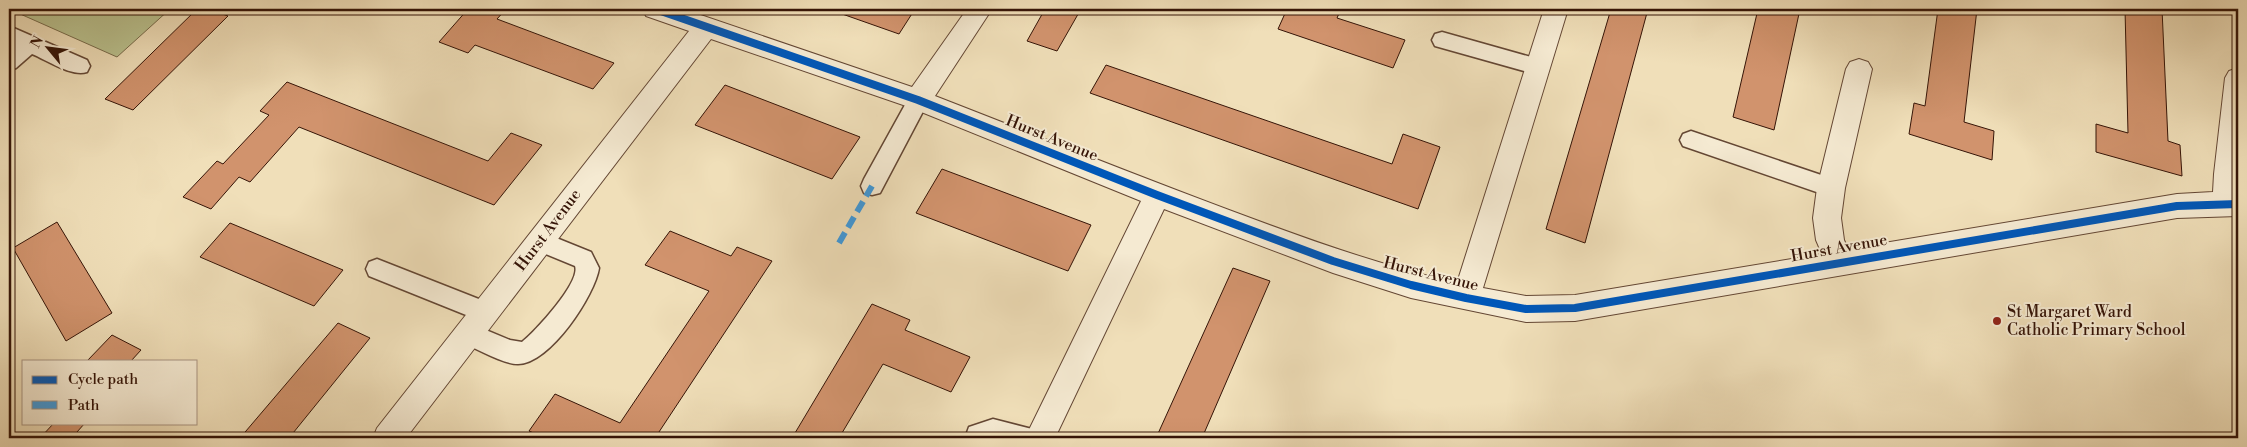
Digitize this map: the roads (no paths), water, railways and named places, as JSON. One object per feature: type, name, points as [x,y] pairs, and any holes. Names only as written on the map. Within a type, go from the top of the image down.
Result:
[{"type":"street","name":"Hurst Avenue","points":[[655,9],[918,100],[1157,195],[1333,261],[1410,285],[1526,310],[1575,308],[2176,206],[2233,203],[2227,174],[2238,78]]},
{"type":"street","points":[[918,100],[980,9]]},
{"type":"street","name":"Hurst Avenue","points":[[1466,298],[1556,9]]},
{"type":"street","name":"Hurst Avenue","points":[[390,436],[706,27]]},
{"type":"street","name":"Hurst Avenue","points":[[1839,262],[1830,240],[1827,218],[1831,188],[1859,69]]},
{"type":"street","points":[[1040,438],[1157,195]]},
{"type":"lane","points":[[9,34],[80,66]]},
{"type":"lane","points":[[1442,40],[1538,68]]},
{"type":"lane","points":[[9,62],[30,43]]},
{"type":"lane","points":[[872,186],[918,100]]},
{"type":"lane","points":[[1691,140],[1831,188]]},
{"type":"lane","points":[[468,334],[519,354],[530,350],[542,340],[586,280],[588,268],[583,259],[539,241]]},
{"type":"lane","points":[[377,269],[486,312]]},
{"type":"lane","points":[[977,438],[978,435],[993,431],[1027,438]]},
{"type":"place","name":"St Margaret Ward Catholic Primary School","points":[[1997,321]]}]
